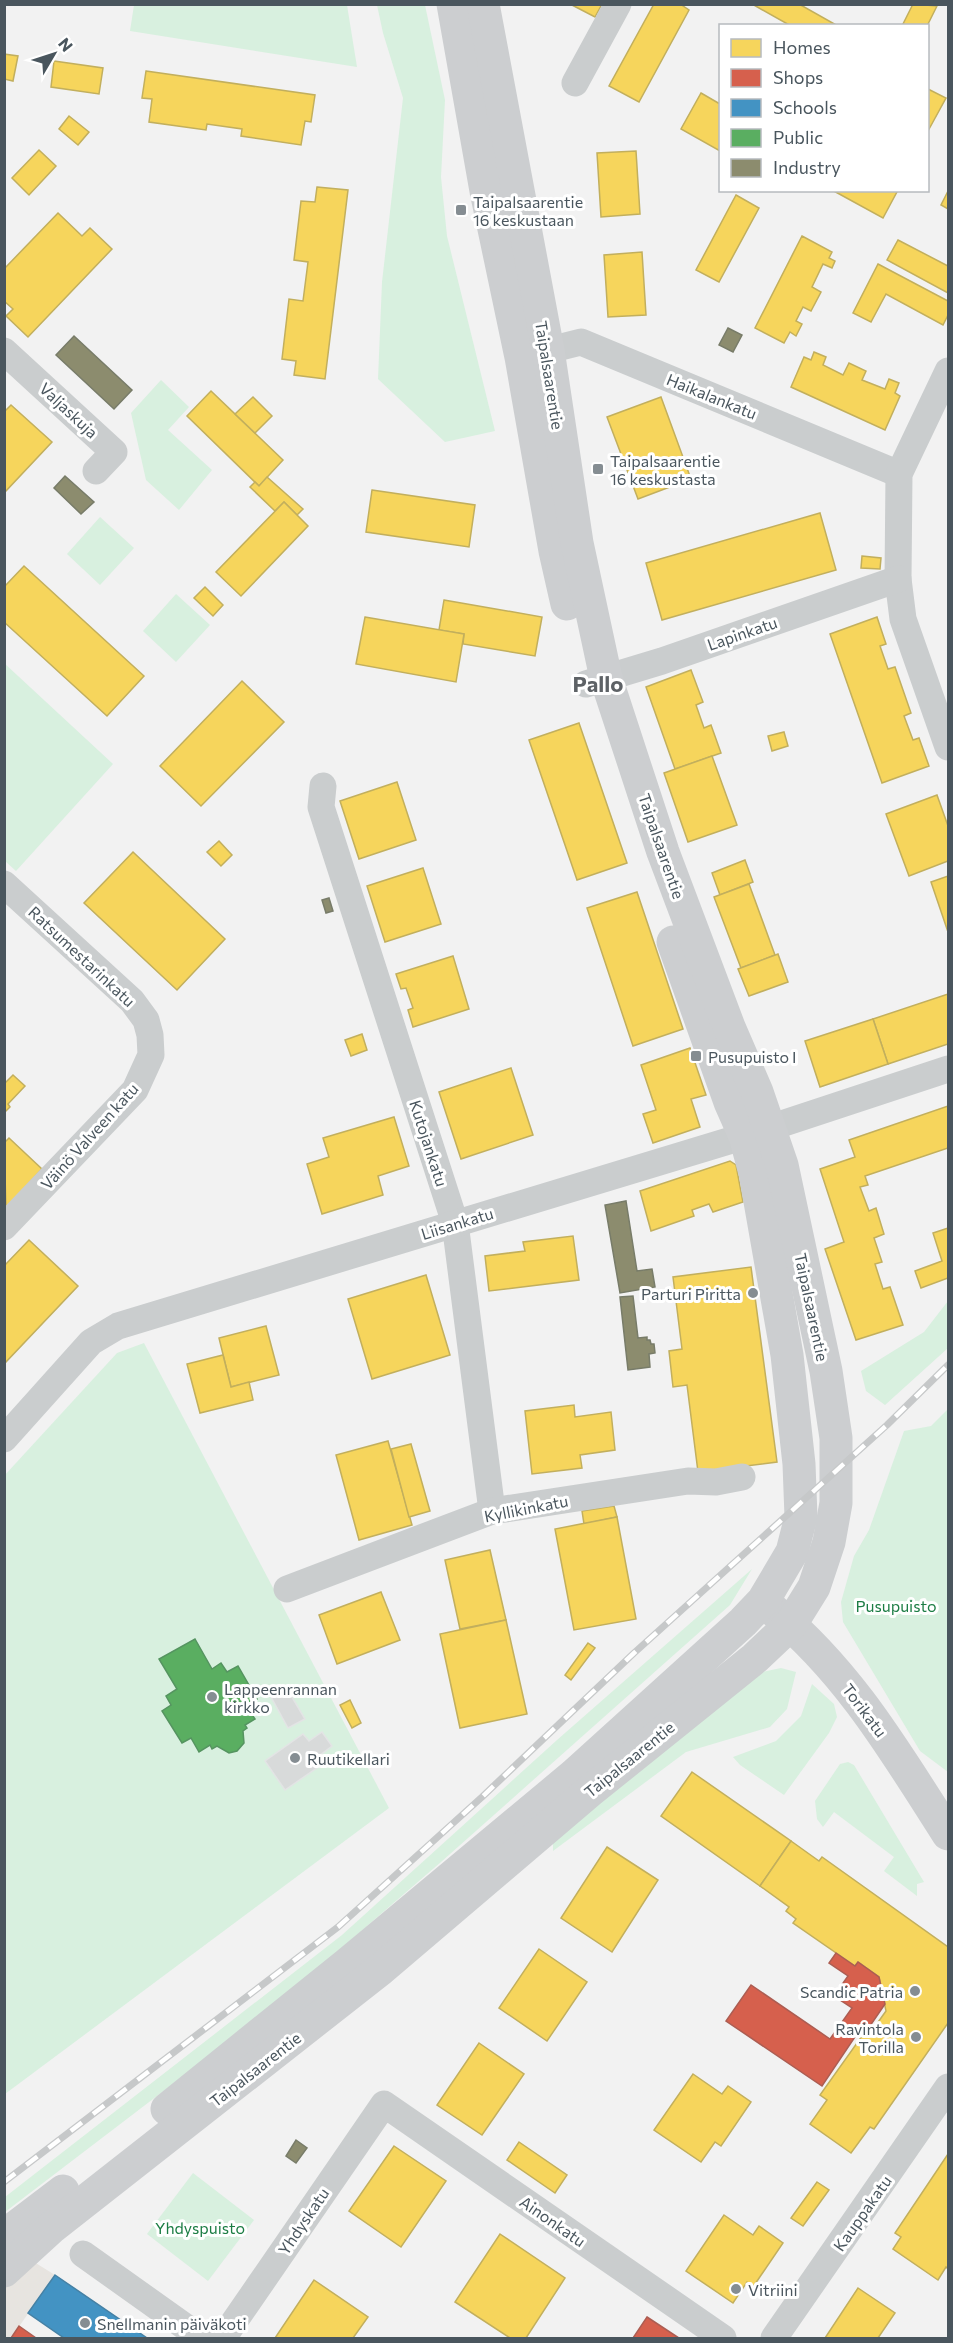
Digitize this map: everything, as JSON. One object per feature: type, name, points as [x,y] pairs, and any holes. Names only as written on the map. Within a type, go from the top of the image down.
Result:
[{"type":"main road","name":"Taipalsaarentie","points":[[4,2236],[347,1965],[538,1805],[742,1622],[763,1601],[792,1552],[801,1517],[799,1464],[787,1355],[755,1173],[757,1132],[729,1028],[596,681],[577,543],[534,353],[486,192],[453,4]]},
{"type":"main road","name":"Taipalsaarentie","points":[[483,4],[534,353]]},
{"type":"main road","name":"Taipalsaarentie","points":[[4,2271],[51,2228],[381,1969],[590,1791],[755,1658],[791,1624],[814,1587],[829,1542],[836,1503],[837,1438],[819,1339],[782,1165],[757,1132]]},
{"type":"main road","name":"Torikatu","points":[[763,1601],[791,1624],[865,1706],[948,1834]]},
{"type":"street","points":[[575,83],[618,4]]},
{"type":"street","name":"Haikalankatu","points":[[534,353],[581,342],[899,474]]},
{"type":"street","name":"Valjaskuja","points":[[4,351],[114,452],[96,471]]},
{"type":"street","points":[[948,371],[899,474],[898,579],[903,619],[948,747]]},
{"type":"street","name":"Lapinkatu","points":[[596,681],[662,661],[898,579]]},
{"type":"street","name":"Kutojankatu","points":[[323,786],[321,807],[455,1223],[492,1511]]},
{"type":"street","name":"Ratsumestarinkatu","points":[[4,884],[132,1001],[146,1020],[150,1035]]},
{"type":"street","name":"Väinö Valveen katu","points":[[4,1227],[135,1090],[152,1055],[150,1035]]},
{"type":"street","name":"Liisankatu","points":[[4,1439],[92,1342],[118,1326],[757,1132],[948,1069]]},
{"type":"street","name":"Kyllikinkatu","points":[[287,1589],[492,1511],[688,1481],[716,1482],[742,1477]]},
{"type":"street","name":"Kauppakatu","points":[[774,2338],[948,2087]]},
{"type":"street","name":"Yhdyskatu","points":[[223,2338],[384,2104]]},
{"type":"street","name":"Ainonkatu","points":[[384,2104],[723,2338]]},
{"type":"street","points":[[83,2254],[201,2338]]},
{"type":"shaded area","points":[[5,2244],[55,2275],[11,2338],[5,2338]]},
{"type":"green space","points":[[134,5],[347,5],[357,67],[130,31]]},
{"type":"green space","points":[[377,5],[425,5],[445,100],[441,177],[447,236],[495,431],[445,442],[378,379],[382,282],[403,98]]},
{"type":"green space","points":[[161,380],[189,407],[168,430],[212,470],[179,510],[146,480],[131,413]]},
{"type":"green space","points":[[100,517],[134,548],[100,585],[67,554]]},
{"type":"green space","points":[[176,594],[210,625],[176,662],[143,631]]},
{"type":"green space","points":[[4,663],[113,764],[16,871],[5,861]]},
{"type":"green space","points":[[948,1301],[948,1348],[885,1405],[866,1391],[861,1371],[924,1332]]},
{"type":"green space","points":[[144,1343],[389,1808],[5,2094],[4,1476],[117,1353]]},
{"type":"green space","name":"Pusupuisto","points":[[948,1409],[948,1772],[920,1751],[843,1622],[841,1602],[854,1556],[869,1530],[904,1431],[931,1426]]},
{"type":"green space","points":[[752,1569],[730,1605],[441,1862],[271,2009],[5,2212],[5,2197],[342,1935],[557,1740]]},
{"type":"green space","points":[[781,1668],[796,1672],[787,1709],[770,1727],[686,1752],[553,1851],[553,1830],[752,1674]]},
{"type":"green space","points":[[812,1684],[834,1704],[837,1717],[829,1733],[784,1795],[740,1765],[733,1757],[776,1741],[801,1716]]},
{"type":"green space","points":[[848,1762],[854,1765],[924,1882],[917,1884],[917,1896],[884,1871],[894,1857],[834,1812],[823,1827],[817,1819],[815,1801],[840,1764]]},
{"type":"green space","name":"Yhdyspuisto","points":[[193,2173],[254,2220],[208,2281],[147,2234]]},
{"type":"building: Homes","points":[[570,4],[602,4],[595,17]]},
{"type":"building: Homes","points":[[654,4],[680,4],[689,10],[639,102],[609,86]]},
{"type":"building: Homes","points":[[752,4],[799,4],[834,24],[787,24]]},
{"type":"building: Homes","points":[[913,4],[937,6],[928,24],[903,24]]},
{"type":"building: Homes","points":[[4,54],[18,56],[13,81],[4,79]]},
{"type":"building: Homes","points":[[54,61],[103,68],[99,94],[51,87]]},
{"type":"building: Homes","points":[[146,71],[315,95],[311,122],[305,121],[301,145],[241,136],[242,129],[207,124],[206,130],[149,122],[152,99],[142,98]]},
{"type":"building: Homes","points":[[929,90],[946,98],[929,129]]},
{"type":"building: Homes","points":[[701,93],[719,103],[719,150],[681,129]]},
{"type":"building: Homes","points":[[69,116],[89,132],[78,145],[59,129]]},
{"type":"building: Homes","points":[[39,150],[56,166],[29,195],[12,178]]},
{"type":"building: Homes","points":[[636,151],[640,214],[601,217],[597,153]]},
{"type":"building: Homes","points":[[317,187],[348,190],[325,379],[294,375],[296,361],[282,359],[289,299],[303,301],[308,262],[294,260],[301,201],[315,202]]},
{"type":"building: Homes","points":[[948,191],[948,209],[941,205]]},
{"type":"building: Homes","points":[[836,192],[897,192],[883,218]]},
{"type":"building: Homes","points":[[736,195],[759,208],[719,282],[696,270]]},
{"type":"building: Homes","points":[[58,213],[82,236],[90,228],[112,249],[28,337],[6,316],[13,309],[4,301],[4,269]]},
{"type":"building: Homes","points":[[802,236],[832,252],[829,258],[835,261],[832,268],[823,264],[812,287],[821,292],[811,311],[803,307],[796,321],[802,324],[796,336],[790,332],[784,343],[755,328]]},
{"type":"building: Homes","points":[[898,240],[948,266],[948,293],[887,260]]},
{"type":"building: Homes","points":[[642,252],[646,315],[608,317],[604,255]]},
{"type":"building: Homes","points":[[878,264],[948,301],[948,315],[943,325],[886,294],[871,322],[853,313]]},
{"type":"building: Homes","points":[[814,352],[826,357],[823,365],[843,375],[849,363],[866,371],[862,380],[885,389],[889,379],[899,383],[895,393],[900,396],[885,430],[791,387],[804,357],[811,360]]},
{"type":"building: Homes","points":[[211,391],[283,460],[259,486],[187,416]]},
{"type":"building: Homes","points":[[253,397],[272,416],[255,433],[235,414]]},
{"type":"building: Homes","points":[[661,397],[691,479],[638,499],[607,417]]},
{"type":"building: Homes","points":[[11,405],[52,442],[4,493],[4,412]]},
{"type":"building: Homes","points":[[267,477],[303,509],[297,515],[284,502],[275,511],[250,487],[255,482],[259,486]]},
{"type":"building: Homes","points":[[372,490],[475,505],[469,547],[366,532]]},
{"type":"building: Homes","points":[[284,502],[308,526],[241,596],[216,572]]},
{"type":"building: Homes","points":[[820,513],[836,570],[662,620],[646,563]]},
{"type":"building: Homes","points":[[862,556],[881,558],[880,569],[861,568]]},
{"type":"building: Homes","points":[[24,566],[144,676],[107,716],[4,622],[4,587]]},
{"type":"building: Homes","points":[[205,587],[223,605],[213,616],[194,598]]},
{"type":"building: Homes","points":[[444,600],[542,617],[535,656],[463,644],[464,634],[439,630]]},
{"type":"building: Homes","points":[[365,617],[464,634],[456,682],[356,664]]},
{"type":"building: Homes","points":[[877,617],[886,644],[880,646],[888,669],[895,667],[911,713],[904,716],[913,740],[919,738],[929,766],[882,783],[830,634]]},
{"type":"building: Homes","points":[[691,670],[703,702],[696,705],[704,728],[711,725],[721,753],[675,769],[646,687]]},
{"type":"building: Homes","points":[[242,681],[284,722],[201,806],[160,766]]},
{"type":"building: Homes","points":[[579,723],[627,863],[577,880],[529,740]]},
{"type":"building: Homes","points":[[784,732],[788,746],[772,751],[768,736]]},
{"type":"building: Homes","points":[[712,756],[737,825],[688,842],[664,773]]},
{"type":"building: Homes","points":[[397,782],[416,840],[359,859],[340,801]]},
{"type":"building: Homes","points":[[937,795],[948,826],[948,861],[909,876],[886,814]]},
{"type":"building: Homes","points":[[219,841],[232,855],[221,866],[207,852]]},
{"type":"building: Homes","points":[[133,852],[225,939],[177,990],[84,903]]},
{"type":"building: Homes","points":[[745,860],[753,882],[720,895],[712,873]]},
{"type":"building: Homes","points":[[423,868],[441,924],[385,942],[367,886]]},
{"type":"building: Homes","points":[[948,876],[948,932],[931,882]]},
{"type":"building: Homes","points":[[749,884],[775,955],[741,968],[714,897]]},
{"type":"building: Homes","points":[[637,892],[683,1029],[633,1046],[587,908]]},
{"type":"building: Homes","points":[[778,954],[788,982],[749,996],[738,969]]},
{"type":"building: Homes","points":[[453,956],[469,1009],[413,1027],[408,1010],[413,1008],[406,988],[401,989],[396,974]]},
{"type":"building: Homes","points":[[948,994],[948,1044],[888,1064],[873,1019]]},
{"type":"building: Homes","points":[[873,1019],[888,1064],[820,1087],[805,1041]]},
{"type":"building: Homes","points":[[362,1034],[367,1050],[351,1056],[345,1040]]},
{"type":"building: Homes","points":[[690,1048],[706,1095],[691,1099],[700,1127],[653,1143],[643,1114],[656,1110],[641,1065]]},
{"type":"building: Homes","points":[[511,1068],[533,1135],[461,1159],[439,1092]]},
{"type":"building: Homes","points":[[13,1075],[25,1086],[8,1104],[10,1107],[4,1113],[4,1084]]},
{"type":"building: Homes","points":[[948,1106],[948,1148],[865,1176],[868,1185],[860,1187],[869,1211],[876,1208],[884,1234],[874,1238],[882,1262],[875,1264],[883,1289],[890,1287],[903,1325],[856,1340],[825,1249],[844,1242],[820,1169],[855,1157],[849,1140]]},
{"type":"building: Homes","points":[[394,1117],[409,1166],[378,1176],[383,1195],[322,1214],[307,1164],[329,1157],[323,1138]]},
{"type":"building: Homes","points":[[9,1138],[42,1169],[6,1208],[4,1143]]},
{"type":"building: Homes","points":[[730,1161],[736,1165],[743,1202],[713,1212],[709,1204],[692,1210],[694,1216],[651,1231],[640,1191]]},
{"type":"building: Homes","points":[[948,1228],[948,1278],[921,1288],[915,1271],[942,1261],[933,1233]]},
{"type":"building: Homes","points":[[573,1236],[579,1280],[489,1291],[485,1256],[525,1251],[523,1242]]},
{"type":"building: Homes","points":[[29,1240],[78,1286],[4,1364],[4,1266]]},
{"type":"building: Homes","points":[[751,1267],[777,1462],[698,1472],[687,1385],[673,1387],[669,1351],[682,1349],[673,1277]]},
{"type":"building: Homes","points":[[426,1275],[450,1355],[372,1379],[348,1299]]},
{"type":"building: Homes","points":[[266,1326],[279,1375],[231,1387],[219,1338]]},
{"type":"building: Homes","points":[[223,1355],[231,1387],[249,1382],[253,1400],[200,1413],[187,1364]]},
{"type":"building: Homes","points":[[574,1405],[575,1417],[611,1412],[615,1450],[580,1455],[582,1468],[532,1474],[525,1411]]},
{"type":"building: Homes","points":[[388,1441],[412,1525],[359,1540],[336,1455]]},
{"type":"building: Homes","points":[[411,1444],[430,1511],[409,1517],[391,1449]]},
{"type":"building: Homes","points":[[614,1506],[617,1517],[584,1524],[582,1511]]},
{"type":"building: Homes","points":[[617,1517],[636,1619],[574,1630],[555,1529]]},
{"type":"building: Homes","points":[[490,1550],[506,1620],[460,1629],[445,1560]]},
{"type":"building: Homes","points":[[381,1592],[400,1640],[337,1664],[319,1615]]},
{"type":"building: Homes","points":[[506,1620],[527,1714],[460,1728],[440,1634]]},
{"type":"building: Homes","points":[[588,1643],[595,1648],[571,1680],[565,1675]]},
{"type":"building: Homes","points":[[350,1700],[361,1723],[352,1728],[340,1705]]},
{"type":"building: Homes","points":[[692,1772],[791,1841],[760,1886],[661,1816]]},
{"type":"building: Homes","name":"Scandic Patria","points":[[791,1841],[819,1861],[822,1857],[948,1947],[948,2023],[874,2129],[870,2127],[851,2153],[810,2124],[827,2100],[820,2095],[867,2029],[871,2032],[886,2011],[879,1977],[858,1962],[855,1966],[793,1923],[796,1919],[786,1911],[789,1907],[760,1886]]},
{"type":"building: Homes","points":[[607,1847],[658,1880],[612,1952],[561,1918]]},
{"type":"building: Homes","points":[[539,1949],[587,1982],[547,2041],[499,2008]]},
{"type":"building: Homes","points":[[479,2043],[524,2074],[482,2135],[437,2105]]},
{"type":"building: Homes","points":[[693,2074],[722,2094],[728,2086],[751,2102],[721,2146],[715,2142],[701,2162],[654,2130]]},
{"type":"building: Homes","points":[[519,2142],[567,2175],[555,2193],[507,2160]]},
{"type":"building: Homes","points":[[394,2146],[446,2181],[401,2247],[349,2211]]},
{"type":"building: Homes","points":[[948,2154],[948,2269],[946,2267],[938,2280],[893,2249],[901,2237],[895,2233]]},
{"type":"building: Homes","points":[[817,2182],[829,2190],[803,2226],[791,2218]]},
{"type":"building: Homes","points":[[724,2215],[753,2235],[759,2226],[783,2243],[753,2287],[747,2282],[733,2303],[686,2271]]},
{"type":"building: Homes","points":[[500,2234],[565,2278],[526,2338],[510,2338],[455,2302]]},
{"type":"building: Homes","points":[[314,2280],[368,2317],[353,2338],[275,2338]]},
{"type":"building: Homes","points":[[858,2288],[895,2313],[878,2338],[825,2338]]},
{"type":"building: Shops","points":[[836,1953],[855,1966],[858,1962],[879,1977],[885,2004],[870,2026],[865,2022],[822,2086],[726,2021],[751,1985],[830,2039],[852,2008],[834,1996],[848,1976],[829,1963]]},
{"type":"building: Shops","points":[[647,2317],[679,2338],[633,2338]]},
{"type":"building: Shops","points":[[19,2326],[36,2338],[11,2338]]},
{"type":"building: Schools","points":[[55,2275],[147,2338],[64,2338],[28,2313]]},
{"type":"building: Public","name":"Lappeenrannan kirkko","points":[[195,1639],[212,1669],[221,1663],[227,1672],[238,1666],[257,1699],[246,1705],[255,1719],[245,1725],[247,1728],[243,1731],[244,1743],[237,1751],[229,1753],[217,1746],[212,1749],[210,1745],[199,1752],[191,1738],[182,1743],[162,1711],[171,1705],[166,1696],[177,1689],[159,1659]]},
{"type":"building: Industry","points":[[728,328],[742,335],[733,352],[719,345]]},
{"type":"building: Industry","points":[[74,336],[132,390],[114,409],[56,355]]},
{"type":"building: Industry","points":[[65,476],[94,502],[81,514],[54,488]]},
{"type":"building: Industry","points":[[329,898],[333,911],[326,913],[322,900]]},
{"type":"building: Industry","points":[[626,1201],[637,1271],[652,1269],[655,1287],[620,1293],[605,1205]]},
{"type":"building: Industry","points":[[633,1296],[638,1338],[647,1337],[651,1344],[654,1344],[655,1353],[649,1354],[650,1367],[628,1370],[620,1297]]},
{"type":"building: Industry","points":[[296,2140],[307,2148],[296,2163],[286,2156]]},
{"type":"building: Other","points":[[286,1687],[305,1719],[288,1728],[270,1695]]},
{"type":"building: Other","name":"Ruutikellari","points":[[322,1732],[332,1746],[319,1756],[324,1763],[285,1790],[265,1761],[303,1734],[309,1741]]},
{"type":"railway","points":[[4,2182],[338,1927],[482,1797],[634,1653],[887,1425],[948,1365]]},
{"type":"place","name":"Taipalsaarentie 16 keskustaan","points":[[461,210]]},
{"type":"place","name":"Taipalsaarentie 16 keskustasta","points":[[598,469]]},
{"type":"place","name":"Pusupuisto I","points":[[696,1056]]},
{"type":"place","name":"Parturi Piritta","points":[[753,1293]]},
{"type":"place","name":"Lappeenrannan kirkko","points":[[212,1697]]},
{"type":"place","name":"Ruutikellari","points":[[295,1758]]},
{"type":"place","name":"Scandic Patria","points":[[915,1991]]},
{"type":"place","name":"Ravintola Torilla","points":[[916,2037]]},
{"type":"place","name":"Vitriini","points":[[736,2289]]},
{"type":"place","name":"Snellmanin päiväkoti","points":[[85,2323]]},
{"type":"district","name":"Pallo","points":[[598,683]]}]
